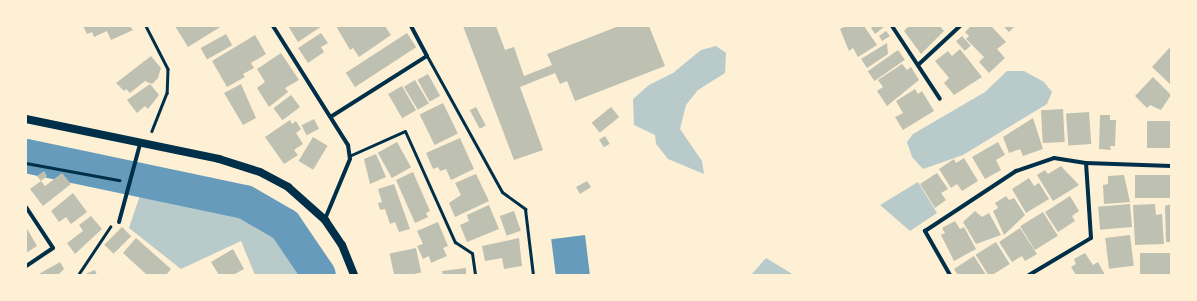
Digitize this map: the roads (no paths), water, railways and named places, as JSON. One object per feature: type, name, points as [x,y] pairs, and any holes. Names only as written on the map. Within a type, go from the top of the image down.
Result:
[{"type":"main road","points":[[26,119],[140,144],[219,159],[260,172],[288,187],[325,220],[342,245],[354,275]]},
{"type":"street","points":[[273,26],[332,116],[348,145],[349,156],[325,220]]},
{"type":"street","points":[[332,116],[427,56],[411,26]]},
{"type":"street","points":[[892,26],[940,99]]},
{"type":"street","points":[[918,65],[960,26]]},
{"type":"street","points":[[119,222],[132,183],[140,144]]},
{"type":"street","points":[[950,275],[925,231],[1016,171],[1054,158],[1086,163],[1171,166]]},
{"type":"street","points":[[1029,275],[1090,238],[1086,163]]},
{"type":"street","points":[[26,207],[53,248],[26,266]]},
{"type":"lane","points":[[427,56],[502,192],[525,209],[533,275]]},
{"type":"lane","points":[[349,156],[405,131],[455,242],[472,253],[475,275]]},
{"type":"water","points":[[585,235],[590,275],[556,275],[551,239]]},
{"type":"waterway","points":[[26,156],[245,202],[285,225],[319,275]]}]
